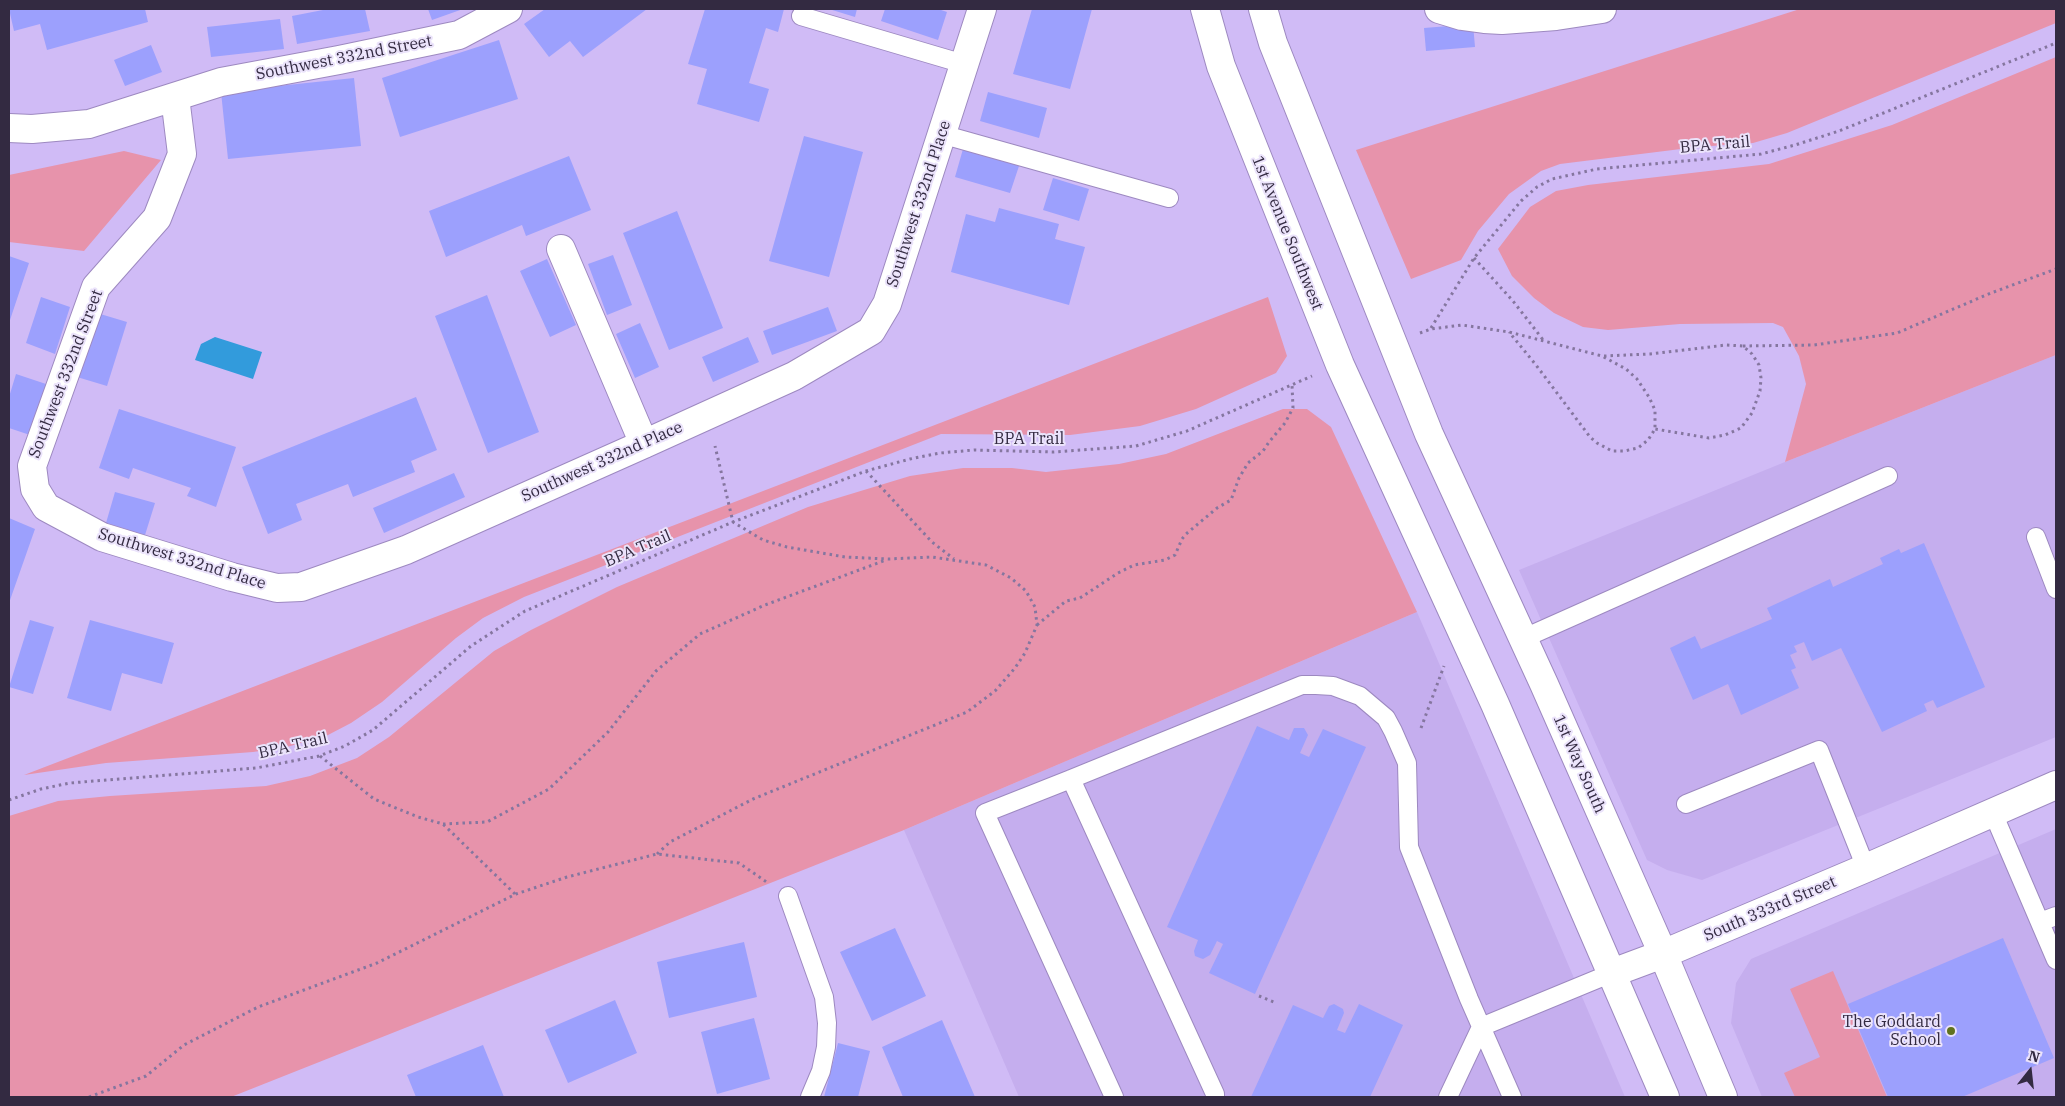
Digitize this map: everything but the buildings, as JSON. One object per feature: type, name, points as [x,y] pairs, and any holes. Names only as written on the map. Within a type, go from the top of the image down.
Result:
[{"type":"street","name":"Southwest 332nd Street","points":[[9,128],[32,129],[89,124],[221,82],[459,35],[508,9]]},
{"type":"street","name":"Southwest 332nd Place","points":[[32,466],[35,489],[46,507],[102,537],[232,577],[276,588],[300,587],[406,550],[794,376],[871,331],[886,304],[982,9]]},
{"type":"street","name":"1st Avenue Southwest","points":[[1205,9],[1225,75],[1336,356],[1468,648]]},
{"type":"street","name":"1st Way South","points":[[1263,9],[1273,43],[1429,434],[1544,684],[1663,954],[1723,1097]]},
{"type":"street","points":[[1439,9],[1469,17],[1502,20],[1556,16],[1602,9]]},
{"type":"street","name":"Southwest 332nd Street","points":[[32,466],[96,287],[157,218],[182,154],[175,97]]},
{"type":"street","points":[[561,249],[644,444]]},
{"type":"street","points":[[1468,648],[1495,704],[1665,1097]]},
{"type":"street","name":"South 333rd Street","points":[[1612,974],[1866,868],[2056,785]]},
{"type":"lane","points":[[801,16],[964,64]]},
{"type":"lane","points":[[941,134],[1169,198]]},
{"type":"lane","points":[[1522,639],[1888,476]]},
{"type":"lane","points":[[2036,537],[2056,588]]},
{"type":"lane","points":[[1114,1097],[985,813],[1302,685],[1333,686],[1360,696],[1386,718],[1407,764],[1409,847],[1481,1027],[1512,1097]]},
{"type":"lane","points":[[1686,804],[1819,750],[1866,868]]},
{"type":"lane","points":[[1071,778],[1212,1086],[1215,1097]]},
{"type":"lane","points":[[1993,813],[2048,919],[2056,960]]},
{"type":"lane","points":[[788,896],[824,997],[827,1023],[826,1047],[821,1071],[810,1097]]},
{"type":"lane","name":"South 333rd Street","points":[[1481,1027],[1612,974]]},
{"type":"lane","points":[[1448,1097],[1481,1027]]},
{"type":"path","name":"BPA Trail","points":[[1509,332],[1462,325],[1431,329],[1474,258],[1521,201],[1537,187],[1552,179],[1597,169],[1761,154],[1795,145],[1839,132],[2056,43]]},
{"type":"path","points":[[1474,258],[1513,301],[1544,342]]},
{"type":"path","points":[[1602,356],[1650,354],[1726,345],[1814,345],[1897,333],[1991,293],[2056,269]]},
{"type":"path","points":[[1509,332],[1602,356],[1626,369],[1650,397],[1655,410],[1655,429],[1648,440],[1638,448],[1612,451],[1597,443],[1590,437],[1509,332]]},
{"type":"path","points":[[1655,429],[1709,438],[1725,435],[1741,428],[1752,413],[1760,391],[1761,378],[1759,365],[1752,354],[1743,346]]},
{"type":"path","name":"BPA Trail","points":[[9,800],[41,789],[70,783],[256,768],[319,756],[345,746],[373,730],[472,646],[525,611],[733,522],[866,471],[940,453],[974,450],[1054,452],[1136,446],[1187,431],[1306,378]]},
{"type":"path","points":[[657,854],[670,842],[754,799],[967,712],[995,690],[1015,668],[1025,653],[1037,626],[1066,601],[1080,598],[1118,573],[1134,566],[1165,560],[1175,555],[1186,534],[1231,500],[1239,478],[1248,463],[1263,451],[1285,422],[1292,408],[1292,385]]},
{"type":"path","points":[[708,415],[733,522],[763,540],[787,547],[845,557],[888,559],[932,557],[986,565],[1011,578],[1026,591],[1035,607],[1037,626]]},
{"type":"path","points":[[866,471],[932,542],[956,560]]},
{"type":"path","points":[[319,756],[374,799],[418,817],[443,824],[487,822],[549,789],[608,732],[656,671],[700,634],[765,605],[888,559]]},
{"type":"path","points":[[1407,764],[1444,666],[1468,648]]},
{"type":"path","points":[[443,824],[516,894]]},
{"type":"path","points":[[89,1097],[146,1076],[184,1045],[258,1007],[376,962],[516,894],[567,877],[657,854],[739,863],[788,896]]},
{"type":"path","points":[[1259,996],[1276,1003]]},
{"type":"shaded area","points":[[1800,9],[2056,9],[2056,23],[1787,133],[1753,143],[1697,147],[1560,164],[1541,171],[1509,194],[1478,231],[1461,260],[1411,279],[1356,150]]},
{"type":"shaded area","points":[[2056,57],[2056,355],[1785,462],[1806,384],[1799,356],[1783,327],[1773,323],[1680,324],[1608,330],[1583,327],[1554,313],[1534,298],[1512,276],[1498,249],[1530,207],[1556,191],[1588,185],[1769,164],[1892,125]]},
{"type":"shaded area","points":[[124,151],[161,160],[84,251],[9,242],[9,175]]},
{"type":"shaded area","points":[[1268,297],[1287,356],[1276,373],[1196,409],[1140,426],[1070,435],[941,434],[524,597],[483,618],[456,638],[382,702],[351,723],[328,735],[287,747],[253,752],[106,763],[24,775]]},
{"type":"shaded area","points":[[2056,355],[2056,737],[1702,880],[1667,870],[1647,860],[1519,570]]},
{"type":"shaded area","points":[[1283,409],[1307,409],[1331,427],[1417,612],[904,830],[231,1097],[9,1097],[9,816],[58,801],[266,786],[310,776],[357,758],[389,737],[494,651],[531,630],[617,587],[808,507],[910,476],[963,468],[1012,468],[1046,472],[1119,464],[1166,454]]},
{"type":"shaded area","points":[[1417,612],[1625,1097],[1019,1097],[904,830]]},
{"type":"shaded area","points":[[2056,829],[2056,1097],[1762,1097],[1731,1023],[1736,983],[1751,959]]},
{"type":"shaded area","points":[[1833,971],[1887,1097],[1795,1097],[1784,1073],[1820,1057],[1790,989]]},
{"type":"water","points":[[215,337],[262,352],[253,379],[195,360],[201,344]]},
{"type":"place","name":"The Goddard School","points":[[1951,1031]]}]
